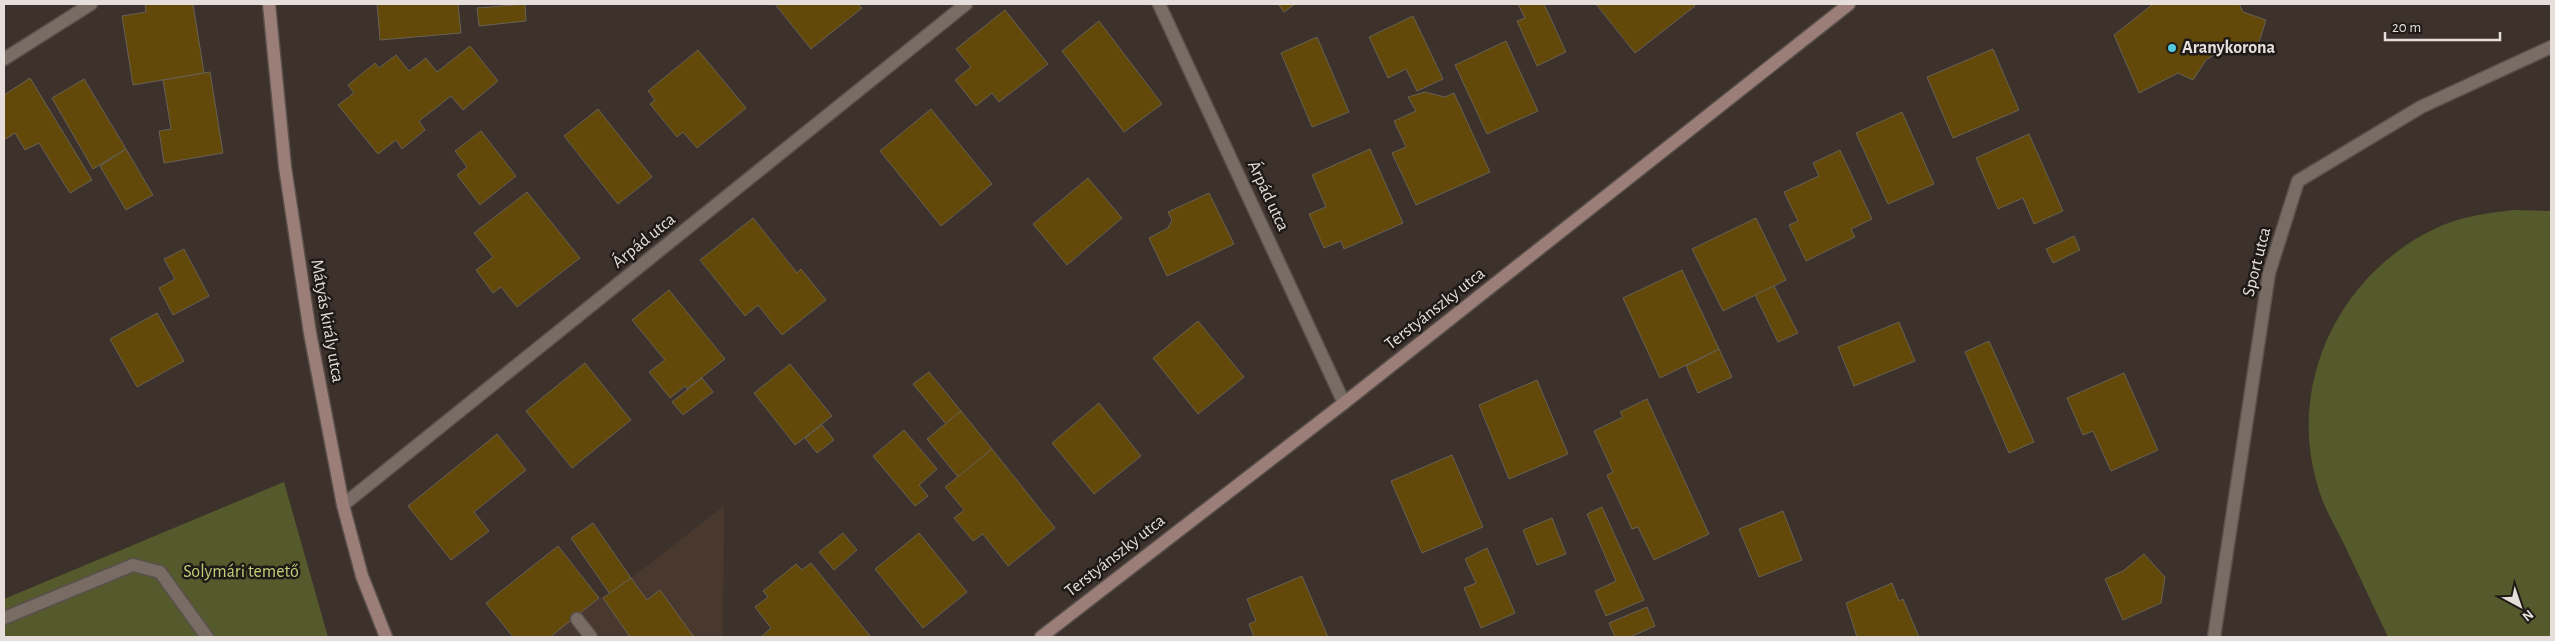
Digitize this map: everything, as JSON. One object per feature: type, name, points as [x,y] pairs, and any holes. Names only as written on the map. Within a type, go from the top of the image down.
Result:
[{"type":"main road","name":"Mátyás király utca","points":[[269,4],[285,167],[310,333],[343,505],[362,576],[386,637]]},
{"type":"main road","name":"Terstyánszky utca","points":[[1041,637],[1344,403],[1849,4]]},
{"type":"street","points":[[4,59],[91,4]]},
{"type":"street","name":"Árpád utca","points":[[343,505],[966,4]]},
{"type":"street","name":"Árpád utca","points":[[1160,4],[1344,403]]},
{"type":"street","name":"Sport utca","points":[[2214,637],[2269,273],[2298,181],[2421,108],[2551,47]]},
{"type":"street","points":[[4,618],[134,565],[160,572],[207,637]]},
{"type":"street","points":[[577,620],[591,637]]},
{"type":"shaded area","points":[[724,506],[723,637],[550,637],[599,598],[610,594]]},
{"type":"green space","points":[[2513,210],[2551,211],[2551,637],[2388,637],[2326,508],[2318,487],[2310,447],[2310,407],[2317,368],[2331,332],[2351,299],[2377,269],[2408,244],[2451,222],[2468,217]]},
{"type":"green space","name":"Solymári temető","points":[[284,482],[328,637],[4,637],[4,599]]},
{"type":"building","points":[[145,4],[193,4],[204,73],[133,85],[122,16],[146,12]]},
{"type":"building","points":[[377,4],[458,4],[461,33],[380,40]]},
{"type":"building","points":[[525,4],[526,21],[479,26],[477,8]]},
{"type":"building","points":[[775,4],[858,4],[862,8],[811,49]]},
{"type":"building","points":[[1278,4],[1295,4],[1284,12]]},
{"type":"building","points":[[1518,4],[1544,4],[1566,52],[1537,66],[1517,21],[1525,18]]},
{"type":"building","points":[[1596,4],[1693,4],[1695,6],[1635,53]]},
{"type":"building","name":"Aranykorona","points":[[2153,4],[2239,4],[2243,12],[2266,20],[2256,52],[2231,44],[2206,60],[2193,80],[2178,73],[2139,93],[2114,35]]},
{"type":"building","points":[[1005,10],[1048,64],[999,102],[992,93],[976,106],[955,80],[971,67],[956,49]]},
{"type":"building","points":[[1413,16],[1443,79],[1417,91],[1406,69],[1388,78],[1369,37]]},
{"type":"building","points":[[1099,21],[1162,104],[1124,132],[1062,51]]},
{"type":"building","points":[[1317,37],[1349,112],[1312,127],[1281,53]]},
{"type":"building","points":[[1506,41],[1538,111],[1487,134],[1455,65]]},
{"type":"building","points":[[470,46],[498,81],[463,110],[451,96],[419,121],[425,130],[402,149],[396,140],[378,154],[338,105],[354,93],[348,85],[375,63],[379,68],[396,55],[409,71],[426,58],[437,72]]},
{"type":"building","points":[[1993,49],[2019,110],[1953,138],[1927,77]]},
{"type":"building","points":[[698,50],[746,108],[697,148],[683,132],[677,137],[650,104],[655,100],[648,91]]},
{"type":"building","points":[[210,72],[223,153],[164,163],[159,131],[171,129],[163,80]]},
{"type":"building","points":[[30,78],[92,180],[70,193],[39,143],[25,150],[15,133],[4,140],[4,95]]},
{"type":"building","points":[[84,79],[126,149],[93,169],[52,98]]},
{"type":"building","points":[[1425,92],[1445,97],[1454,93],[1490,172],[1416,205],[1392,153],[1406,147],[1394,121],[1416,111],[1408,97]]},
{"type":"building","points":[[598,109],[652,177],[618,204],[564,136]]},
{"type":"building","points":[[931,109],[992,184],[941,226],[880,151]]},
{"type":"building","points":[[1902,112],[1934,184],[1888,204],[1856,133]]},
{"type":"building","points":[[481,131],[516,176],[480,205],[457,175],[467,167],[455,151]]},
{"type":"building","points":[[2029,134],[2063,211],[2034,224],[2023,198],[1998,209],[1976,158]]},
{"type":"building","points":[[126,149],[153,195],[126,210],[100,166]]},
{"type":"building","points":[[1370,149],[1403,223],[1344,249],[1341,241],[1324,248],[1309,214],[1326,207],[1312,175]]},
{"type":"building","points":[[1840,150],[1872,219],[1851,229],[1855,237],[1806,261],[1789,225],[1798,221],[1784,192],[1819,176],[1813,163]]},
{"type":"building","points":[[1088,178],[1122,218],[1067,265],[1033,224]]},
{"type":"building","points":[[527,192],[580,258],[517,307],[501,287],[493,293],[476,270],[493,257],[474,233]]},
{"type":"building","points":[[1209,193],[1234,244],[1167,276],[1149,238],[1168,228],[1172,220],[1168,212]]},
{"type":"building","points":[[753,218],[797,273],[801,269],[826,300],[782,335],[758,305],[745,316],[700,260]]},
{"type":"building","points":[[1756,218],[1786,280],[1723,311],[1692,249]]},
{"type":"building","points":[[2074,236],[2080,250],[2053,263],[2046,249]]},
{"type":"building","points":[[184,249],[209,296],[173,315],[159,288],[175,279],[164,259]]},
{"type":"building","points":[[1682,270],[1719,349],[1660,378],[1623,298]]},
{"type":"building","points":[[1774,286],[1798,333],[1778,342],[1755,295]]},
{"type":"building","points":[[669,290],[725,359],[687,389],[685,386],[670,398],[649,372],[665,360],[632,320]]},
{"type":"building","points":[[157,313],[184,361],[137,387],[110,339]]},
{"type":"building","points":[[1198,321],[1244,377],[1198,414],[1153,358]]},
{"type":"building","points":[[1899,322],[1915,361],[1854,386],[1838,347]]},
{"type":"building","points":[[1989,341],[2034,442],[2009,453],[1965,352]]},
{"type":"building","points":[[1719,349],[1732,377],[1698,393],[1686,366]]},
{"type":"building","points":[[585,363],[631,420],[572,468],[526,411]]},
{"type":"building","points":[[790,364],[832,416],[795,445],[754,393]]},
{"type":"building","points":[[929,372],[961,411],[946,424],[913,384]]},
{"type":"building","points":[[2124,373],[2158,450],[2111,471],[2093,431],[2083,435],[2067,398]]},
{"type":"building","points":[[702,378],[713,392],[683,415],[672,402]]},
{"type":"building","points":[[1537,380],[1568,454],[1509,479],[1479,405]]},
{"type":"building","points":[[1647,399],[1709,534],[1654,560],[1638,527],[1632,529],[1607,475],[1613,472],[1594,431],[1623,417],[1620,412]]},
{"type":"building","points":[[1099,403],[1141,456],[1094,494],[1052,443]]},
{"type":"building","points":[[961,411],[992,449],[958,477],[927,439]]},
{"type":"building","points":[[822,425],[834,440],[817,453],[805,438]]},
{"type":"building","points":[[904,430],[937,469],[919,485],[928,496],[915,506],[873,456]]},
{"type":"building","points":[[497,434],[526,470],[474,512],[489,531],[451,560],[408,506]]},
{"type":"building","points":[[992,449],[1055,528],[1008,566],[983,534],[973,541],[954,518],[964,510],[945,487]]},
{"type":"building","points":[[1452,455],[1483,527],[1422,553],[1391,481]]},
{"type":"building","points":[[1602,507],[1644,600],[1606,616],[1595,591],[1616,581],[1587,514]]},
{"type":"building","points":[[1783,511],[1802,560],[1759,577],[1739,529]]},
{"type":"building","points":[[1552,518],[1566,554],[1537,565],[1523,530]]},
{"type":"building","points":[[593,523],[631,578],[610,594],[571,538]]},
{"type":"building","points":[[843,533],[857,550],[834,570],[819,552]]},
{"type":"building","points":[[919,533],[967,592],[923,628],[875,569]]},
{"type":"building","points":[[558,546],[599,598],[550,637],[513,637],[486,603]]},
{"type":"building","points":[[1487,548],[1515,613],[1481,628],[1464,588],[1476,583],[1465,559]]},
{"type":"building","points":[[2144,554],[2165,577],[2161,603],[2123,620],[2105,579],[2123,571]]},
{"type":"building","points":[[811,563],[871,637],[761,637],[771,628],[755,607],[768,597],[763,591],[796,564],[802,570]]},
{"type":"building","points":[[1302,576],[1328,637],[1254,637],[1249,624],[1256,621],[1247,599]]},
{"type":"building","points":[[631,578],[647,600],[660,590],[694,637],[630,637],[603,598]]},
{"type":"building","points":[[1892,583],[1899,601],[1903,599],[1919,637],[1857,637],[1846,603]]},
{"type":"building","points":[[1647,607],[1655,626],[1630,637],[1615,637],[1609,623]]},
{"type":"place","name":"Aranykorona","points":[[2172,48]]}]
